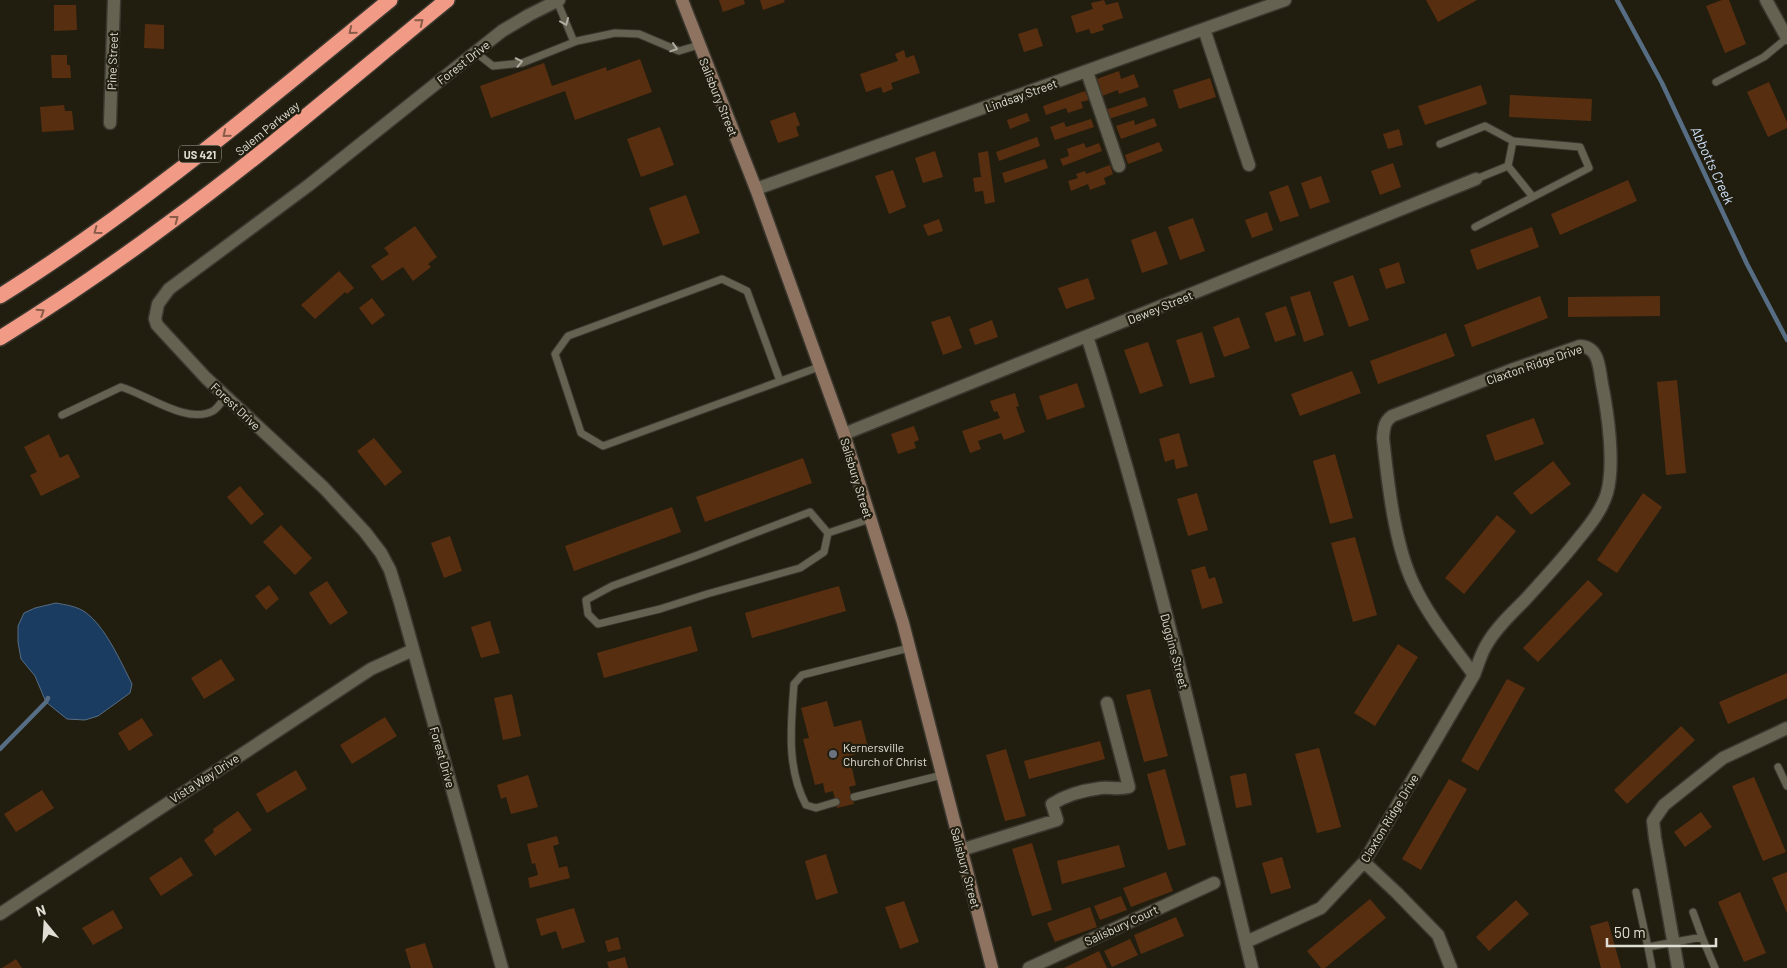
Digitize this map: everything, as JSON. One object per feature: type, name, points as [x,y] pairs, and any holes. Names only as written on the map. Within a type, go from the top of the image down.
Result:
[{"type":"highway","name":"Salem Parkway","points":[[0,296],[83,241],[149,194],[390,0]]},
{"type":"highway","name":"Salem Parkway","points":[[0,338],[104,270],[178,217],[234,174],[447,0]]},
{"type":"main road","name":"Salisbury Street","points":[[682,0],[756,189],[844,434],[909,648],[992,968]]},
{"type":"street","name":"Pine Street","points":[[110,123],[114,0]]},
{"type":"street","name":"Forest Drive","points":[[502,968],[390,570],[381,553],[365,532],[324,488],[226,396],[170,340],[157,325],[156,312],[161,298],[169,289],[309,185],[502,31],[558,0]]},
{"type":"street","name":"Lindsay Street","points":[[756,189],[1285,0]]},
{"type":"street","points":[[1766,0],[1787,38]]},
{"type":"street","points":[[1204,29],[1249,166]]},
{"type":"street","points":[[1087,72],[1119,166]]},
{"type":"street","name":"Dewey Street","points":[[844,434],[1476,179]]},
{"type":"street","name":"Duggins Street","points":[[1087,336],[1113,416],[1181,672],[1252,968]]},
{"type":"street","name":"Claxton Ridge Drive","points":[[1246,942],[1321,908],[1364,862],[1474,675],[1486,644],[1503,623],[1558,565],[1602,506],[1611,475],[1610,448],[1604,394],[1596,355],[1587,346],[1580,346],[1511,370],[1392,416],[1384,425],[1382,438],[1395,518],[1402,551],[1413,582],[1425,605],[1474,675]]},
{"type":"street","name":"Vista Way Drive","points":[[0,914],[371,669],[413,650]]},
{"type":"street","points":[[961,850],[1057,820],[1052,804],[1062,798],[1103,788],[1118,790],[1129,787],[1107,703]]},
{"type":"street","points":[[1678,968],[1656,847],[1654,821],[1664,804],[1723,758],[1787,728]]},
{"type":"street","points":[[1364,862],[1438,935],[1451,968]]},
{"type":"street","name":"Salisbury Court","points":[[1029,968],[1214,883]]},
{"type":"lane","points":[[558,0],[574,42]]},
{"type":"lane","points":[[475,52],[493,66],[522,63],[574,42],[614,33],[639,34],[679,51],[699,45]]},
{"type":"lane","points":[[1716,82],[1764,56],[1787,38]]},
{"type":"lane","points":[[1440,144],[1485,126],[1513,141],[1580,147],[1589,168],[1474,227]]},
{"type":"lane","points":[[1508,166],[1513,141]]},
{"type":"lane","points":[[1476,179],[1508,166]]},
{"type":"lane","points":[[1508,166],[1533,197]]},
{"type":"lane","points":[[780,381],[747,291],[722,279],[568,336],[555,354],[581,434],[603,446],[820,367]]},
{"type":"lane","points":[[62,415],[120,388],[132,390],[167,408],[201,415],[215,410],[226,396]]},
{"type":"lane","points":[[810,512],[828,533],[824,552],[800,568],[660,609],[598,624],[588,614],[586,600],[612,586],[810,512]]},
{"type":"lane","points":[[828,533],[870,518]]},
{"type":"lane","points":[[836,802],[816,808],[806,805],[801,795],[793,764],[790,729],[794,684],[802,675],[909,648]]},
{"type":"lane","points":[[1778,767],[1787,786]]},
{"type":"lane","points":[[854,797],[942,775]]},
{"type":"lane","points":[[1636,892],[1652,968]]},
{"type":"lane","points":[[1693,912],[1715,968]]},
{"type":"lane","points":[[1648,948],[1702,937]]},
{"type":"water","points":[[56,603],[78,608],[92,618],[106,635],[132,684],[130,693],[98,716],[85,720],[67,719],[46,702],[35,676],[21,659],[18,626],[24,613]]},
{"type":"building","points":[[719,0],[744,0],[745,4],[723,12]]},
{"type":"building","points":[[760,0],[784,0],[785,2],[763,10]]},
{"type":"building","points":[[1104,0],[1106,5],[1118,2],[1123,18],[1102,25],[1104,30],[1091,34],[1089,29],[1076,33],[1071,16],[1093,9],[1091,3]]},
{"type":"building","points":[[1426,0],[1477,0],[1438,22]]},
{"type":"building","points":[[1722,0],[1729,0],[1746,44],[1725,53],[1706,6]]},
{"type":"building","points":[[54,5],[76,5],[77,30],[54,31]]},
{"type":"building","points":[[145,24],[164,25],[164,49],[144,48]]},
{"type":"building","points":[[1037,28],[1043,46],[1024,52],[1018,34]]},
{"type":"building","points":[[904,50],[906,58],[914,55],[920,73],[891,83],[893,89],[883,93],[881,87],[866,92],[860,74],[898,61],[895,54]]},
{"type":"building","points":[[51,55],[67,55],[67,65],[70,65],[71,78],[52,78]]},
{"type":"building","points":[[640,59],[652,92],[575,120],[565,91],[491,118],[480,86],[544,63],[552,86],[606,67],[607,71]]},
{"type":"building","points":[[1119,71],[1121,79],[1134,74],[1139,87],[1119,94],[1118,90],[1102,96],[1097,79]]},
{"type":"building","points":[[1210,78],[1216,97],[1179,109],[1173,90]]},
{"type":"building","points":[[1769,82],[1787,122],[1787,128],[1768,137],[1747,92]]},
{"type":"building","points":[[1481,85],[1487,104],[1425,125],[1418,106]]},
{"type":"building","points":[[1085,91],[1089,100],[1081,102],[1083,108],[1068,113],[1066,108],[1046,115],[1043,106]]},
{"type":"building","points":[[1510,95],[1592,99],[1591,121],[1509,117]]},
{"type":"building","points":[[1145,97],[1148,106],[1109,119],[1105,110]]},
{"type":"building","points":[[64,105],[65,111],[72,111],[74,130],[42,132],[40,107]]},
{"type":"building","points":[[795,112],[800,125],[796,127],[799,136],[778,143],[770,121]]},
{"type":"building","points":[[1027,113],[1030,121],[1010,129],[1007,120]]},
{"type":"building","points":[[1154,118],[1157,126],[1121,139],[1116,126],[1134,120],[1135,125]]},
{"type":"building","points":[[1091,119],[1094,127],[1055,140],[1050,127],[1064,122],[1066,127]]},
{"type":"building","points":[[660,127],[674,165],[641,177],[627,139]]},
{"type":"building","points":[[1399,129],[1403,145],[1388,149],[1383,134]]},
{"type":"building","points":[[1037,137],[1040,146],[999,161],[996,152]]},
{"type":"building","points":[[1159,142],[1163,151],[1128,164],[1125,155]]},
{"type":"building","points":[[1084,143],[1086,148],[1099,143],[1102,151],[1063,166],[1060,159],[1069,156],[1067,149]]},
{"type":"building","points":[[935,151],[943,177],[923,183],[915,158]]},
{"type":"building","points":[[988,151],[995,202],[985,204],[983,191],[975,192],[973,178],[981,177],[978,153]]},
{"type":"building","points":[[1045,159],[1048,168],[1005,183],[1002,173]]},
{"type":"building","points":[[1393,163],[1401,187],[1380,195],[1371,171]]},
{"type":"building","points":[[1110,165],[1113,174],[1104,178],[1106,184],[1090,190],[1088,184],[1071,191],[1068,181],[1078,178],[1076,174],[1085,171],[1086,174]]},
{"type":"building","points":[[893,170],[906,207],[889,214],[875,176]]},
{"type":"building","points":[[1321,176],[1330,202],[1310,209],[1301,183]]},
{"type":"building","points":[[1628,180],[1637,201],[1560,235],[1551,214]]},
{"type":"building","points":[[1288,185],[1299,216],[1280,222],[1269,192]]},
{"type":"building","points":[[686,195],[700,233],[663,246],[649,208]]},
{"type":"building","points":[[1267,212],[1273,230],[1252,238],[1245,220]]},
{"type":"building","points":[[1193,218],[1205,251],[1180,260],[1168,227]]},
{"type":"building","points":[[939,219],[943,231],[928,236],[923,225]]},
{"type":"building","points":[[415,226],[437,257],[428,264],[431,267],[413,281],[403,267],[382,281],[371,266],[389,254],[384,248]]},
{"type":"building","points":[[1532,227],[1539,247],[1477,270],[1470,250]]},
{"type":"building","points":[[1156,231],[1168,264],[1142,273],[1131,240]]},
{"type":"building","points":[[1399,262],[1405,283],[1386,289],[1379,269]]},
{"type":"building","points":[[339,271],[354,288],[347,294],[345,292],[315,319],[301,305]]},
{"type":"building","points":[[1353,275],[1369,320],[1349,327],[1333,282]]},
{"type":"building","points":[[1088,278],[1095,299],[1066,309],[1058,288]]},
{"type":"building","points":[[1310,291],[1324,335],[1304,342],[1290,297]]},
{"type":"building","points":[[1540,296],[1548,318],[1472,347],[1464,325]]},
{"type":"building","points":[[1660,296],[1660,316],[1568,317],[1568,297]]},
{"type":"building","points":[[372,298],[385,315],[372,325],[359,308]]},
{"type":"building","points":[[1286,306],[1296,335],[1275,342],[1265,313]]},
{"type":"building","points":[[950,316],[962,348],[943,355],[931,322]]},
{"type":"building","points":[[1239,317],[1250,348],[1224,357],[1213,327]]},
{"type":"building","points":[[992,320],[998,337],[975,345],[969,329]]},
{"type":"building","points":[[1202,332],[1215,377],[1190,384],[1176,340]]},
{"type":"building","points":[[1446,333],[1455,356],[1378,384],[1370,361]]},
{"type":"building","points":[[1148,342],[1163,386],[1140,394],[1124,350]]},
{"type":"building","points":[[1352,371],[1361,393],[1300,416],[1291,394]]},
{"type":"building","points":[[1677,380],[1686,473],[1666,475],[1657,382]]},
{"type":"building","points":[[1077,383],[1085,407],[1047,420],[1039,396]]},
{"type":"building","points":[[1015,393],[1019,406],[1016,407],[1025,432],[1004,440],[1001,433],[978,441],[981,449],[970,453],[962,431],[1000,418],[997,411],[994,412],[990,401]]},
{"type":"building","points":[[1534,418],[1544,444],[1495,461],[1486,435]]},
{"type":"building","points":[[914,426],[919,440],[914,442],[916,448],[898,454],[891,434]]},
{"type":"building","points":[[1179,433],[1188,466],[1176,469],[1174,459],[1165,462],[1159,439]]},
{"type":"building","points":[[49,434],[60,458],[68,454],[80,477],[41,496],[30,475],[37,472],[24,447]]},
{"type":"building","points":[[374,438],[402,472],[385,486],[357,451]]},
{"type":"building","points":[[1335,454],[1353,518],[1330,524],[1313,461]]},
{"type":"building","points":[[803,458],[812,483],[705,522],[696,497]]},
{"type":"building","points":[[1553,461],[1571,484],[1531,515],[1513,493]]},
{"type":"building","points":[[240,486],[264,514],[251,525],[227,497]]},
{"type":"building","points":[[1197,493],[1208,530],[1188,536],[1177,499]]},
{"type":"building","points":[[1643,493],[1662,507],[1617,573],[1597,560]]},
{"type":"building","points":[[672,507],[681,532],[574,571],[565,546]]},
{"type":"building","points":[[1497,515],[1516,531],[1464,594],[1445,578]]},
{"type":"building","points":[[281,525],[312,558],[295,575],[263,542]]},
{"type":"building","points":[[450,536],[462,571],[444,578],[431,543]]},
{"type":"building","points":[[1355,537],[1377,615],[1353,622],[1331,543]]},
{"type":"building","points":[[1205,566],[1209,579],[1215,577],[1223,603],[1202,609],[1191,570]]},
{"type":"building","points":[[1588,580],[1603,594],[1538,662],[1523,648]]},
{"type":"building","points":[[327,581],[348,613],[330,625],[309,593]]},
{"type":"building","points":[[269,585],[279,599],[266,610],[255,596]]},
{"type":"building","points":[[839,586],[846,611],[752,638],[745,613]]},
{"type":"building","points":[[490,621],[500,653],[481,658],[471,627]]},
{"type":"building","points":[[691,626],[698,651],[604,678],[597,653]]},
{"type":"building","points":[[1398,644],[1418,657],[1375,726],[1354,713]]},
{"type":"building","points":[[221,659],[235,680],[204,699],[191,678]]},
{"type":"building","points":[[1787,673],[1787,698],[1728,724],[1719,702]]},
{"type":"building","points":[[1507,679],[1525,688],[1478,771],[1461,761]]},
{"type":"building","points":[[1150,689],[1168,756],[1144,762],[1126,695]]},
{"type":"building","points":[[512,694],[521,736],[503,740],[494,698]]},
{"type":"building","name":"Kernersville Church of Christ","points":[[827,701],[834,727],[861,720],[869,751],[849,756],[856,785],[849,787],[854,804],[837,808],[833,791],[825,793],[823,783],[815,785],[803,739],[809,738],[801,708]]},
{"type":"building","points":[[385,717],[397,736],[352,764],[340,745]]},
{"type":"building","points":[[142,718],[153,735],[129,751],[118,733]]},
{"type":"building","points":[[1681,726],[1695,740],[1627,804],[1614,790]]},
{"type":"building","points":[[1100,741],[1105,759],[1029,779],[1024,761]]},
{"type":"building","points":[[1319,748],[1341,827],[1317,833],[1295,754]]},
{"type":"building","points":[[1006,749],[1026,816],[1005,821],[986,755]]},
{"type":"building","points":[[1165,769],[1186,845],[1168,850],[1147,774]]},
{"type":"building","points":[[296,770],[307,789],[267,813],[256,794]]},
{"type":"building","points":[[1246,773],[1252,805],[1236,808],[1230,776]]},
{"type":"building","points":[[528,775],[538,807],[511,814],[506,797],[501,799],[497,785]]},
{"type":"building","points":[[1754,777],[1786,852],[1763,861],[1732,786]]},
{"type":"building","points":[[1449,779],[1467,789],[1421,870],[1402,859]]},
{"type":"building","points":[[42,790],[54,808],[16,832],[4,814]]},
{"type":"building","points":[[238,811],[252,830],[215,856],[204,840],[214,832],[213,829]]},
{"type":"building","points":[[1701,812],[1712,827],[1685,847],[1674,832]]},
{"type":"building","points":[[557,836],[559,844],[553,846],[559,868],[567,866],[570,878],[530,888],[528,878],[538,875],[535,863],[532,864],[527,844]]},
{"type":"building","points":[[1032,843],[1052,910],[1032,916],[1012,849]]},
{"type":"building","points":[[1119,845],[1125,867],[1062,884],[1057,861]]},
{"type":"building","points":[[826,854],[838,893],[816,900],[805,861]]},
{"type":"building","points":[[181,857],[193,875],[161,896],[149,878]]},
{"type":"building","points":[[1282,857],[1291,888],[1271,894],[1262,863]]},
{"type":"building","points":[[1166,872],[1173,891],[1131,907],[1123,888]]},
{"type":"building","points":[[1787,872],[1787,913],[1772,878]]},
{"type":"building","points":[[1740,892],[1766,953],[1744,962],[1718,902]]},
{"type":"building","points":[[1121,896],[1127,910],[1100,920],[1094,906]]},
{"type":"building","points":[[1370,899],[1386,918],[1325,968],[1321,968],[1307,951]]},
{"type":"building","points":[[1516,900],[1529,914],[1489,951],[1476,937]]},
{"type":"building","points":[[904,901],[919,942],[900,949],[885,907]]},
{"type":"building","points":[[1090,907],[1097,927],[1055,942],[1047,923]]},
{"type":"building","points":[[574,908],[585,942],[562,949],[556,931],[541,936],[536,919]]},
{"type":"building","points":[[113,910],[123,928],[93,945],[82,928]]},
{"type":"building","points":[[1176,917],[1184,936],[1141,954],[1134,935]]},
{"type":"building","points":[[1608,921],[1621,968],[1601,968],[1590,926]]},
{"type":"building","points":[[618,937],[621,949],[608,952],[605,941]]},
{"type":"building","points":[[1130,939],[1138,955],[1112,967],[1104,951]]},
{"type":"building","points":[[425,943],[433,968],[411,968],[405,949]]},
{"type":"building","points":[[1099,951],[1107,968],[1064,968]]},
{"type":"building","points":[[625,957],[628,968],[609,968],[607,962]]},
{"type":"building","points":[[16,959],[22,968],[2,968]]},
{"type":"waterway","name":"Abbotts Creek","points":[[1617,0],[1662,83],[1747,264],[1787,340]]},
{"type":"waterway","points":[[0,749],[48,698]]},
{"type":"place","name":"Kernersville Church of Christ","points":[[833,754]]}]
